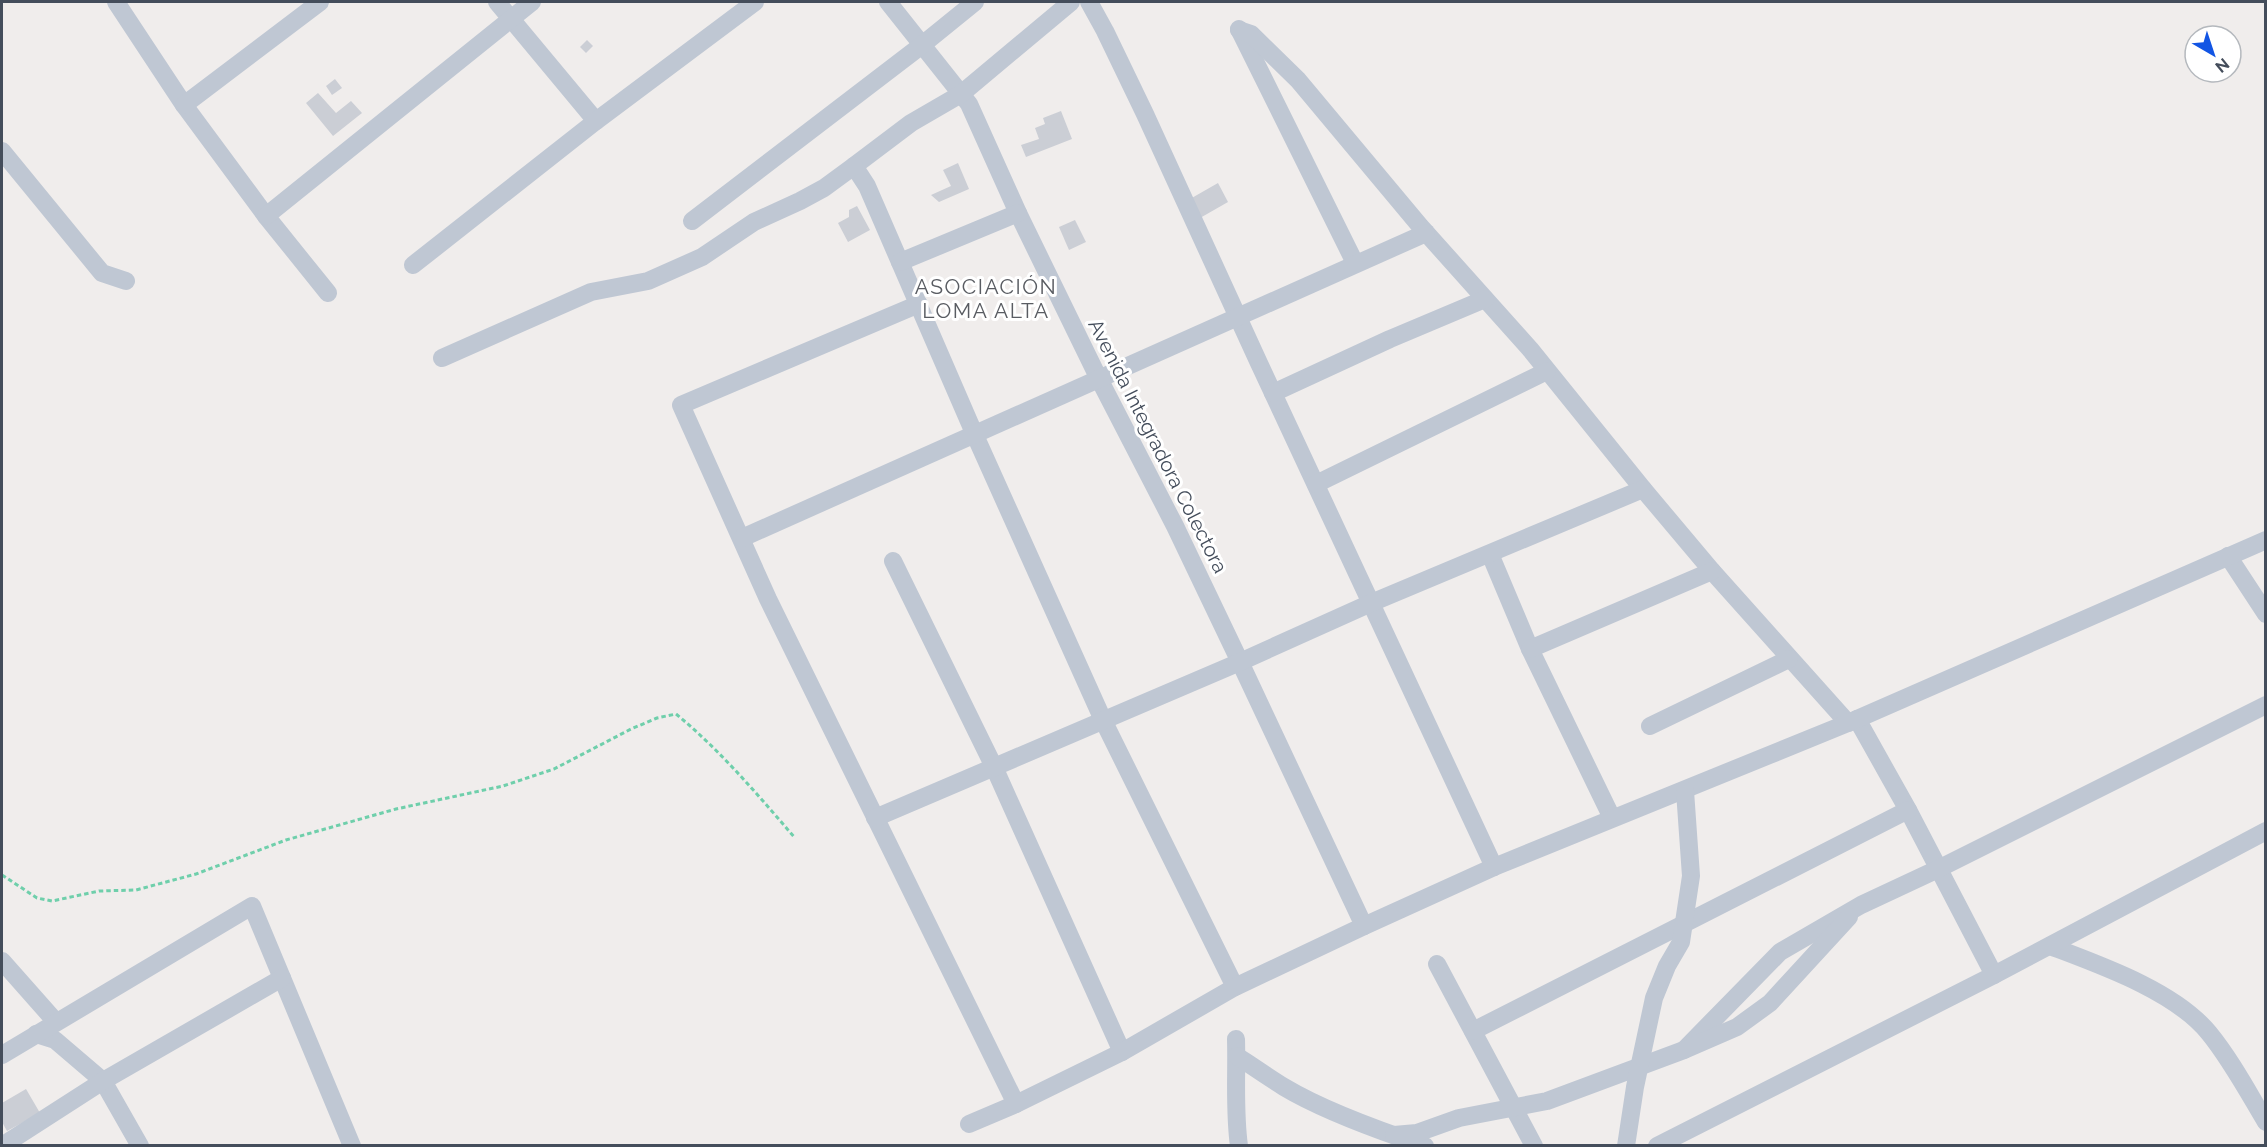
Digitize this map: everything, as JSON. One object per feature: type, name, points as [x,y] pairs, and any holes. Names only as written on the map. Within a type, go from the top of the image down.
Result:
[{"type":"street","points":[[116,2],[184,105],[266,216],[328,293]]},
{"type":"street","points":[[184,105],[320,2]]},
{"type":"street","points":[[497,2],[596,121]]},
{"type":"street","points":[[266,216],[532,2]]},
{"type":"street","points":[[413,265],[596,121],[755,2]]},
{"type":"street","name":"Avenida Integradora Colectora","points":[[888,2],[969,104],[1018,213],[1098,378],[1175,526],[1364,926]]},
{"type":"street","points":[[692,221],[975,2]]},
{"type":"street","points":[[442,358],[591,292],[648,281],[702,257],[754,222],[824,188],[912,123],[961,94],[1071,2]]},
{"type":"street","points":[[1089,2],[1106,31],[1494,867]]},
{"type":"street","points":[[1355,263],[1238,28],[1251,34],[1298,80],[1426,233],[1548,371],[1643,489],[1789,660],[1853,721],[1908,810],[1994,975]]},
{"type":"street","points":[[2,151],[102,273],[126,281]]},
{"type":"street","points":[[854,166],[867,186],[974,433],[1103,720],[1235,987]]},
{"type":"street","points":[[900,262],[1018,213]]},
{"type":"street","points":[[742,538],[1426,233]]},
{"type":"street","points":[[1273,393],[1390,339],[1485,299]]},
{"type":"street","points":[[919,304],[681,405],[768,599],[1016,1104]]},
{"type":"street","points":[[1316,484],[1548,371]]},
{"type":"street","points":[[876,818],[1240,662],[1371,603],[1643,489]]},
{"type":"street","points":[[969,1124],[1016,1104],[1122,1052],[1235,987],[1494,867],[1853,721],[2265,540]]},
{"type":"street","points":[[1490,554],[1530,649],[1612,818]]},
{"type":"street","points":[[2228,556],[2265,614]]},
{"type":"street","points":[[892,561],[994,767],[1122,1052]]},
{"type":"street","points":[[1530,649],[1713,571]]},
{"type":"street","points":[[1650,726],[1789,660]]},
{"type":"street","points":[[1684,1050],[1780,952],[1861,905],[1938,869],[2265,705]]},
{"type":"street","points":[[1626,1146],[1654,998],[1667,966],[1681,942],[1684,924],[1691,876],[1684,791]]},
{"type":"street","points":[[1473,1031],[1908,810]]},
{"type":"street","points":[[1657,1146],[2050,946],[2265,831]]},
{"type":"street","points":[[1394,1136],[1417,1133],[1459,1118],[1547,1101],[1684,1050],[1737,1027],[1770,1003],[1861,905]]},
{"type":"street","points":[[2,1055],[252,906],[352,1146]]},
{"type":"street","points":[[2050,946],[2103,966],[2174,1002],[2184,1010],[2208,1032],[2265,1122]]},
{"type":"street","points":[[2,961],[56,1022]]},
{"type":"street","points":[[1437,964],[1534,1146]]},
{"type":"street","points":[[2,1146],[103,1081],[282,978]]},
{"type":"street","points":[[36,1034],[54,1040],[103,1081],[140,1146]]},
{"type":"street","points":[[1239,1146],[1235,1119],[1237,1048],[1285,1088],[1394,1136],[1425,1146]]},
{"type":"path","points":[[2,875],[37,898],[52,901],[99,891],[136,890],[196,874],[286,840],[396,809],[503,786],[554,769],[648,721],[676,714],[752,788],[795,838]]},
{"type":"building","points":[[587,40],[593,46],[586,53],[580,47]]},
{"type":"building","points":[[335,79],[342,88],[332,95],[326,86]]},
{"type":"building","points":[[318,93],[336,113],[351,101],[362,113],[333,136],[306,103]]},
{"type":"building","points":[[1061,111],[1072,139],[1026,157],[1021,145],[1039,139],[1035,128],[1045,124],[1043,118]]},
{"type":"building","points":[[958,163],[969,189],[939,202],[931,195],[951,186],[943,170]]},
{"type":"building","points":[[1218,183],[1228,202],[1200,218],[1190,199]]},
{"type":"building","points":[[857,206],[870,230],[848,242],[838,223],[849,217],[849,210]]},
{"type":"building","points":[[1075,220],[1086,242],[1069,250],[1059,227]]},
{"type":"building","points":[[26,1089],[40,1113],[7,1131],[2,1122],[2,1103]]},
{"type":"district","name":"ASOCIACIÓN LOMA ALTA","points":[[986,299]]}]
